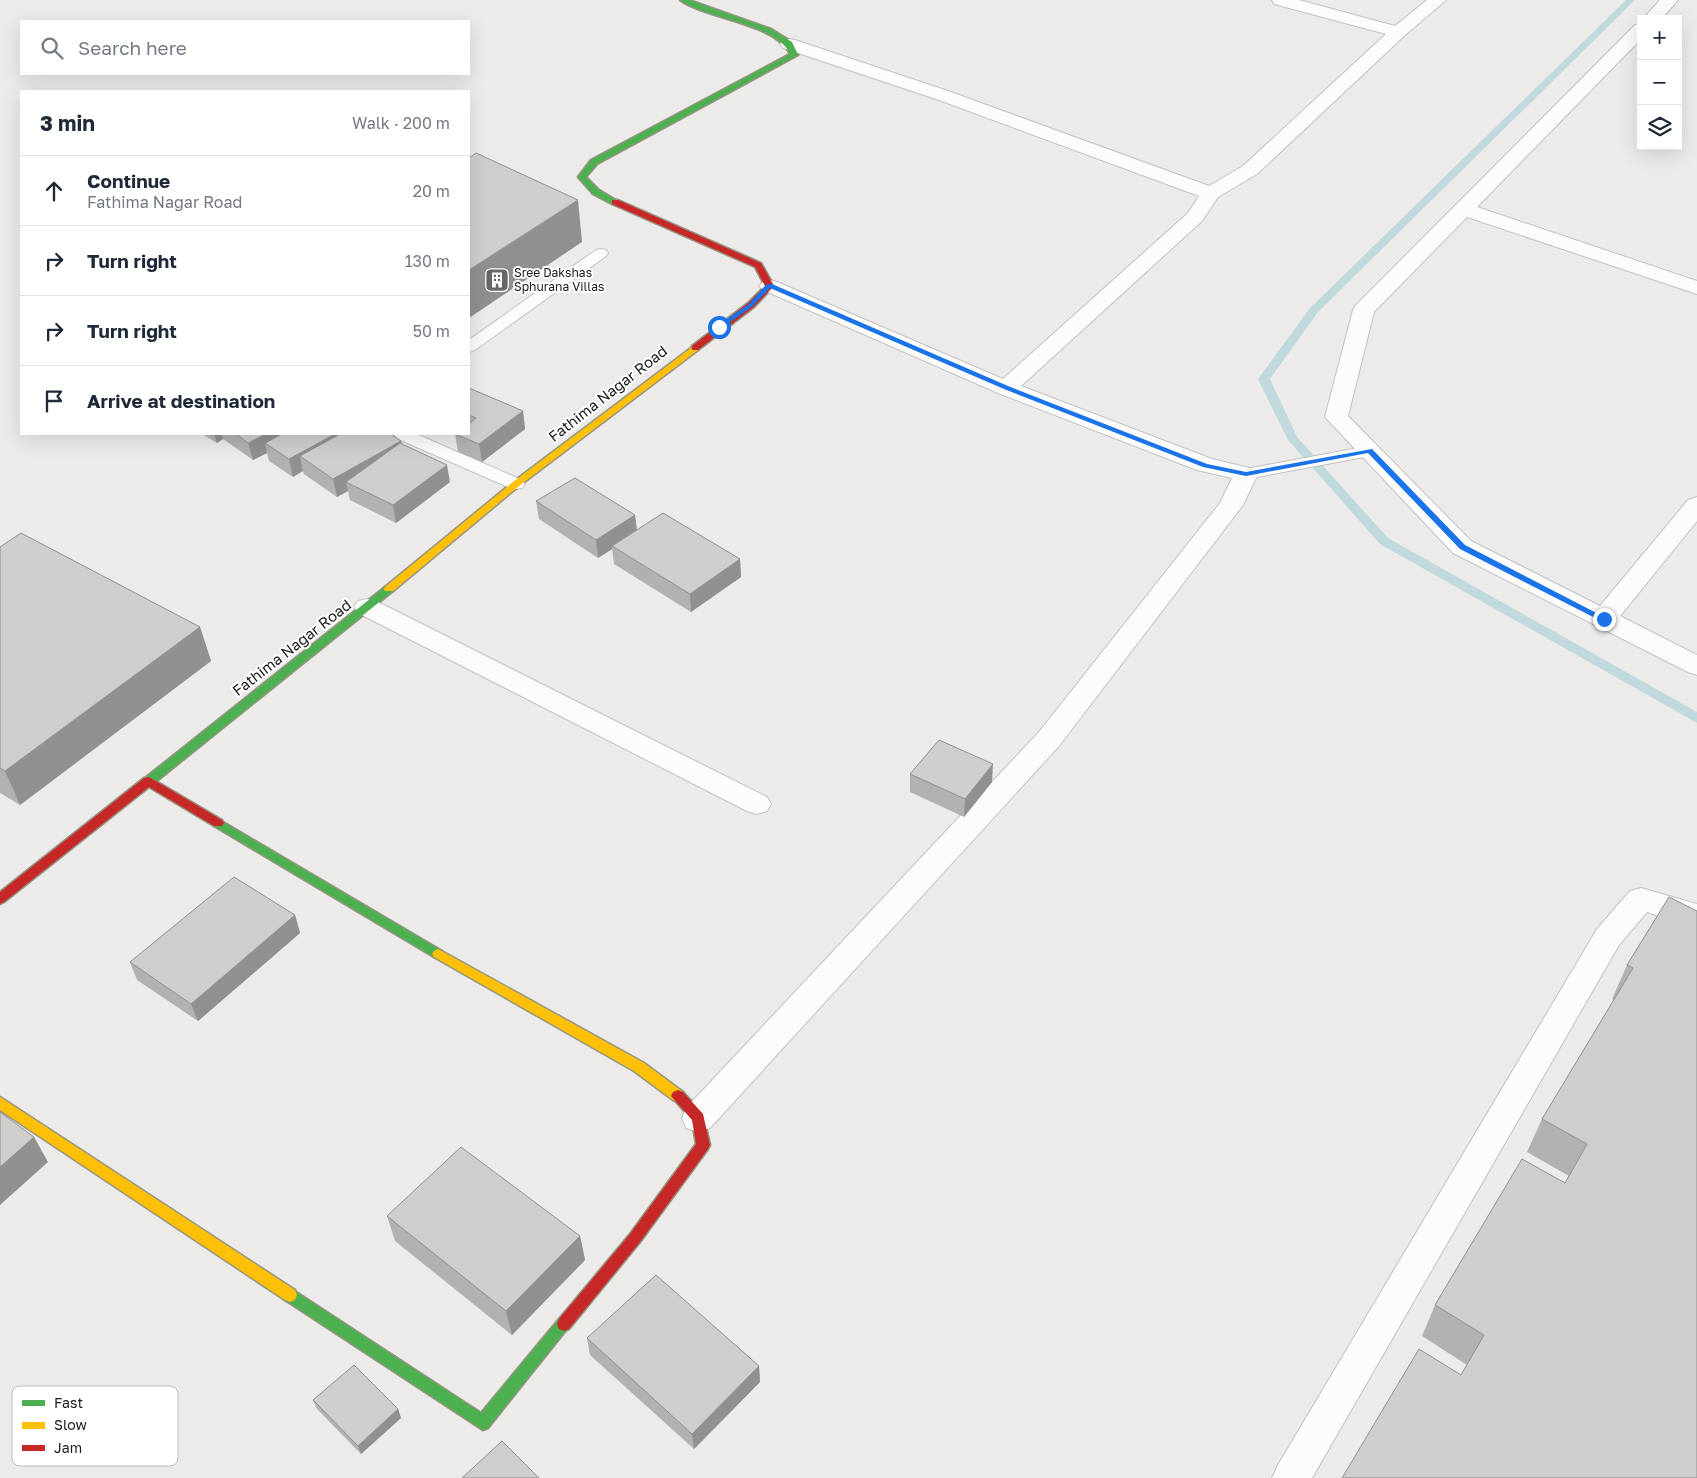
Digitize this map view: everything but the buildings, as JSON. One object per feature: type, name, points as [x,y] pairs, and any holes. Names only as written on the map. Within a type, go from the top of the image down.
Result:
[{"type":"street","points":[[683,0],[768,31],[789,44],[945,96],[1211,193]]},
{"type":"street","points":[[1280,0],[1398,32]]},
{"type":"street","points":[[1006,388],[1195,217],[1211,193],[1250,170],[1398,32],[1438,0]]},
{"type":"street","points":[[1655,15],[1670,0]]},
{"type":"street","points":[[1637,33],[1364,310],[1336,416],[1462,547],[1697,666]]},
{"type":"street","points":[[698,1118],[1049,739],[1231,506],[1247,474],[1205,465],[1006,388],[770,286],[758,265],[622,206],[596,192],[582,177],[594,162],[794,55],[789,44]]},
{"type":"street","points":[[1463,209],[1697,288]]},
{"type":"street","name":"Fathima Nagar Road","points":[[0,899],[367,607],[516,484],[751,305],[770,286]]},
{"type":"street","points":[[1604,619],[1697,505]]},
{"type":"street","points":[[367,607],[758,804]]},
{"type":"street","points":[[0,1103],[484,1423],[636,1238],[703,1145],[698,1118],[675,1093],[639,1068],[448,960],[148,781]]},
{"type":"street","points":[[1291,1478],[1608,938],[1641,899],[1697,917]]},
{"type":"lane","points":[[470,346],[602,253]]},
{"type":"lane","points":[[404,435],[516,484]]},
{"type":"lane","points":[[1247,474],[1368,451]]},
{"type":"waterway","points":[[1631,0],[1314,310],[1264,379],[1292,438],[1384,541],[1697,718]]},
{"type":"traffic: fast","points":[[615,202],[596,192],[582,177],[594,162],[794,55],[789,44],[768,31],[683,0]]},
{"type":"traffic: fast","points":[[149,781],[389,589]]},
{"type":"traffic: fast","points":[[218,823],[438,954]]},
{"type":"traffic: fast","points":[[290,1295],[483,1423],[564,1324]]},
{"type":"traffic: slow","points":[[389,589],[516,484],[695,348]]},
{"type":"traffic: slow","points":[[438,954],[639,1067],[678,1096]]},
{"type":"traffic: slow","points":[[0,1103],[290,1295]]},
{"type":"traffic: jam","points":[[615,202],[758,265],[770,286],[751,305],[695,348]]},
{"type":"traffic: jam","points":[[148,781],[218,823]]},
{"type":"traffic: jam","points":[[0,899],[149,781]]},
{"type":"traffic: jam","points":[[564,1324],[635,1238],[703,1145],[698,1118],[678,1096]]},
{"type":"place","name":"Sree Dakshas Sphurana Villas","points":[[497,280]]},
{"type":"route","points":[[719,327],[751,305],[770,286],[1006,388],[1205,465],[1246,474],[1369,451],[1462,547],[1604,619]]}]
